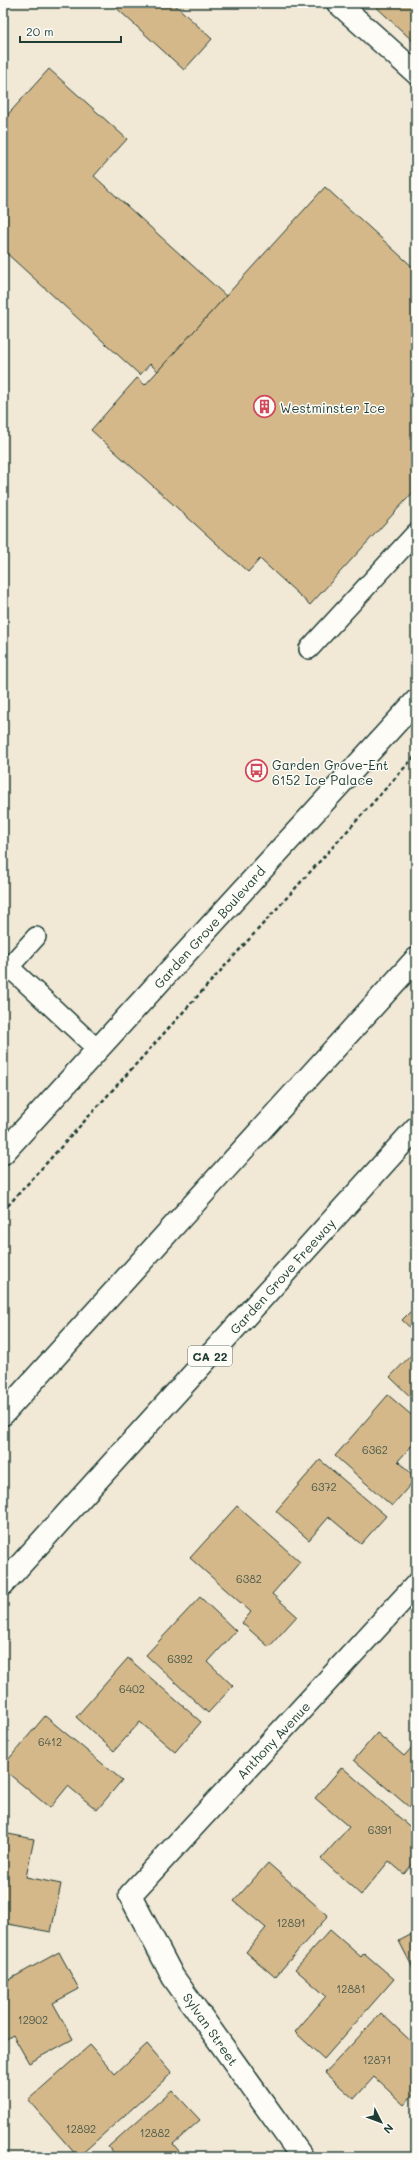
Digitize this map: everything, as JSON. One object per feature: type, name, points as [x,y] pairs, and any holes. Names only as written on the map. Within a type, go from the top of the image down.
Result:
[{"type":"main road","points":[[338,3],[416,73]]},
{"type":"main road","name":"Garden Grove Boulevard","points":[[3,1153],[416,700]]},
{"type":"main road","points":[[3,1414],[416,959]]},
{"type":"main road","name":"Garden Grove Freeway","points":[[3,1584],[416,1128]]},
{"type":"main road","name":"Anthony Avenue","points":[[130,1895],[416,1585]]},
{"type":"main road","name":"Sylvan Street","points":[[130,1895],[173,1977],[302,2157]]},
{"type":"lane","points":[[309,649],[416,533]]},
{"type":"lane","points":[[36,937],[6,970],[97,1049]]},
{"type":"path","points":[[3,1211],[416,755]]},
{"type":"building","points":[[111,3],[173,3],[212,39],[184,70]]},
{"type":"building","points":[[372,3],[416,3],[416,44]]},
{"type":"building","points":[[49,69],[127,139],[94,176],[226,296],[158,371],[150,364],[140,375],[3,250],[3,120]]},
{"type":"building","name":"Westminster Ice","points":[[325,187],[416,270],[416,489],[310,605],[260,559],[248,572],[91,430],[137,378],[145,385]]},
{"type":"building","points":[[416,1306],[416,1333],[402,1320]]},
{"type":"building","points":[[416,1350],[416,1402],[390,1377]]},
{"type":"building","points":[[388,1395],[416,1419],[416,1441],[398,1461],[416,1478],[392,1506],[335,1456]]},
{"type":"building","points":[[320,1460],[386,1516],[361,1544],[329,1517],[309,1540],[276,1511]]},
{"type":"building","points":[[237,1506],[300,1562],[272,1594],[297,1616],[269,1647],[242,1623],[251,1612],[190,1558]]},
{"type":"building","points":[[200,1597],[236,1631],[208,1662],[233,1686],[208,1713],[146,1655]]},
{"type":"building","points":[[128,1658],[201,1722],[175,1752],[140,1722],[114,1751],[76,1717]]},
{"type":"building","points":[[416,1685],[416,1693],[412,1689]]},
{"type":"building","points":[[45,1716],[122,1780],[97,1810],[68,1786],[50,1808],[3,1769],[3,1766]]},
{"type":"building","points":[[377,1733],[404,1756],[416,1743],[416,1813],[354,1760]]},
{"type":"building","points":[[342,1767],[416,1832],[416,1860],[404,1874],[389,1861],[361,1895],[321,1859],[349,1827],[315,1798]]},
{"type":"building","points":[[3,1833],[34,1839],[26,1877],[61,1884],[51,1932],[3,1923]]},
{"type":"building","points":[[268,1863],[328,1916],[275,1977],[246,1952],[266,1928],[234,1901]]},
{"type":"building","points":[[330,1930],[361,1957],[364,1953],[394,1979],[324,2059],[295,2032],[326,1996],[295,1969]]},
{"type":"building","points":[[416,1932],[416,1974],[399,1941]]},
{"type":"building","points":[[59,1952],[79,1989],[53,2003],[73,2039],[29,2063],[13,2035],[3,2041],[3,1983]]},
{"type":"building","points":[[381,2013],[416,2046],[416,2091],[404,2105],[374,2077],[354,2099],[325,2073]]},
{"type":"building","points":[[147,2044],[172,2073],[78,2157],[28,2100],[90,2045],[115,2074]]},
{"type":"building","points":[[172,2090],[200,2120],[173,2144],[184,2157],[117,2157],[108,2147]]},
{"type":"place","name":"Westminster Ice","points":[[264,407]]},
{"type":"place","name":"Garden Grove-Ent 6152 Ice Palace","points":[[257,771]]}]
